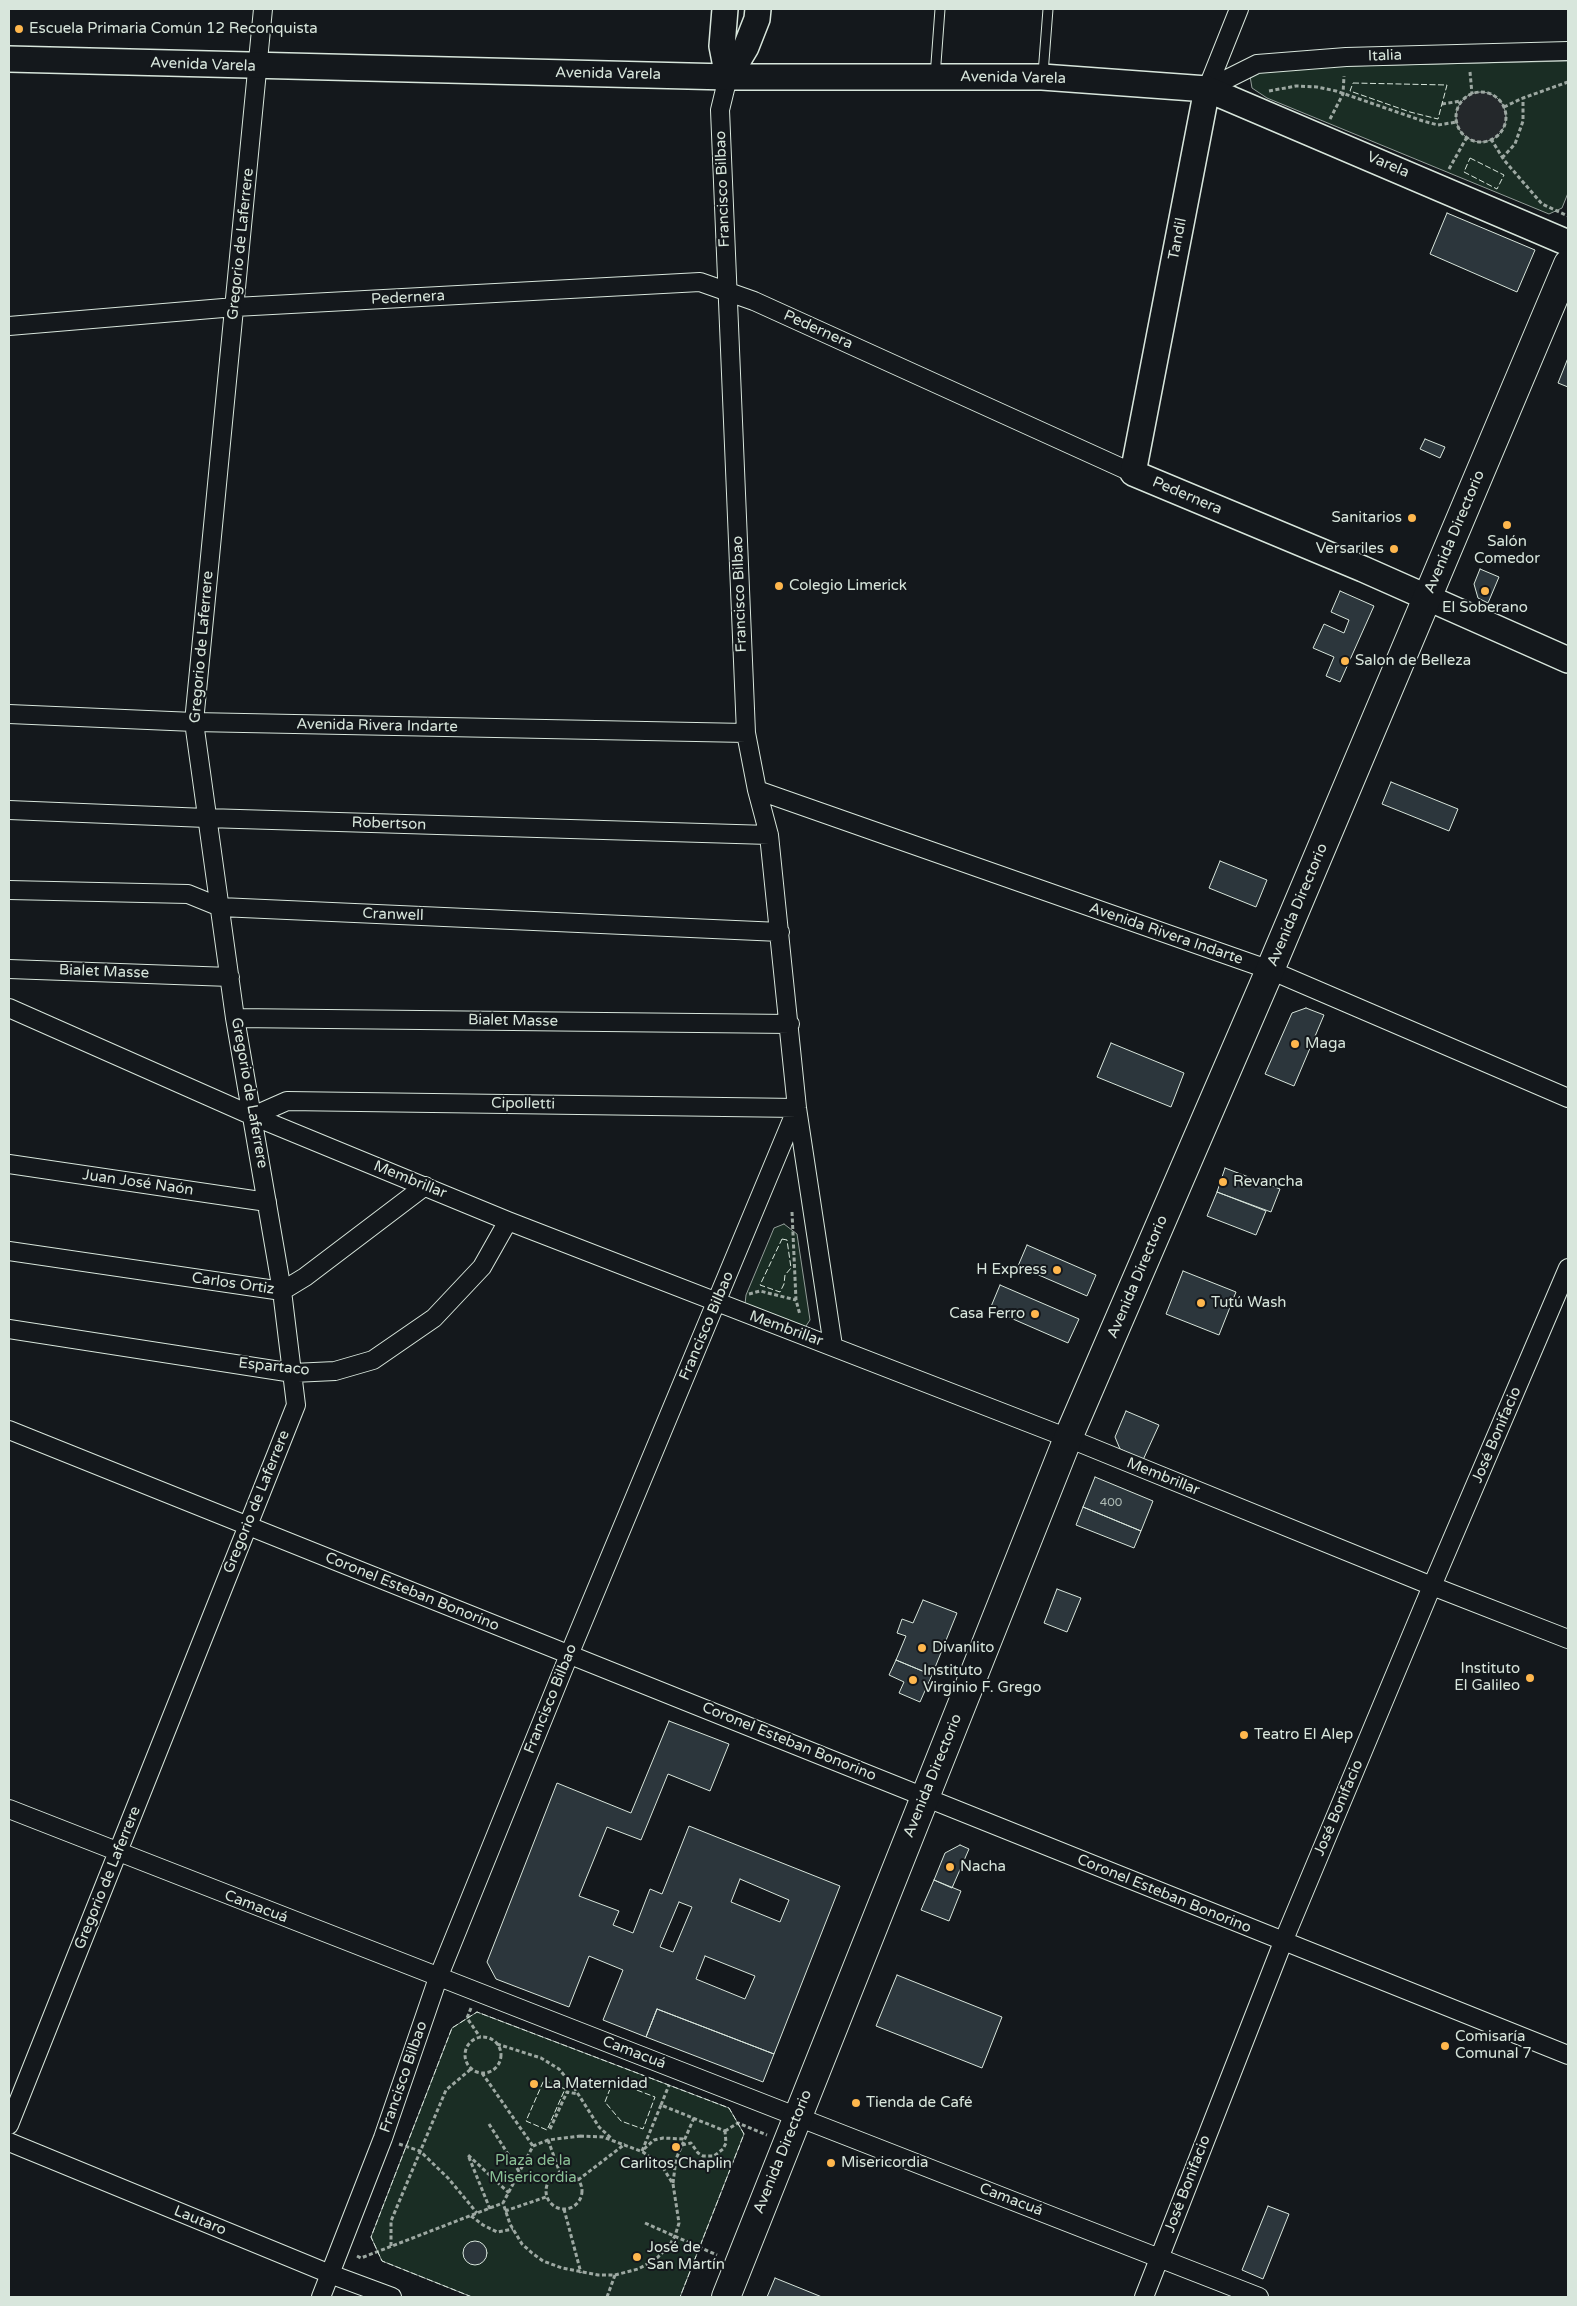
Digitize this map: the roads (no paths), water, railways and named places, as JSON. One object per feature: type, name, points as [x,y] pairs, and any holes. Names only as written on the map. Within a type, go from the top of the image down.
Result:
[{"type":"main road","points":[[724,9],[722,46],[728,77]]},
{"type":"main road","points":[[728,77],[746,46],[759,12]]},
{"type":"main road","name":"Avenida Varela","points":[[9,60],[728,77],[1042,77],[1207,89]]},
{"type":"main road","name":"Varela","points":[[1207,89],[1568,243]]},
{"type":"main road","name":"Tandil","points":[[1133,473],[1207,89]]},
{"type":"main road","name":"Avenida Directorio","points":[[726,2297],[786,2142],[1068,1438],[1270,970],[1568,264]]},
{"type":"main road","name":"Pedernera","points":[[1133,473],[1428,597],[1568,660]]},
{"type":"street","name":"Gregorio de Laferrere","points":[[9,2125],[119,1854],[296,1405],[294,1373],[282,1291],[235,1018],[194,722],[259,67],[263,9]]},
{"type":"street","name":"Tandil","points":[[1207,89],[1239,9]]},
{"type":"street","name":"Italia","points":[[1207,89],[1257,64],[1346,57],[1568,51]]},
{"type":"street","name":"Francisco Bilbao","points":[[728,77],[720,110],[746,733],[756,790],[769,835],[790,1024],[797,1108],[833,1346]]},
{"type":"street","name":"Pedernera","points":[[9,326],[235,307],[700,282],[754,301],[1133,473]]},
{"type":"street","name":"Avenida Rivera Indarte","points":[[9,714],[194,722],[746,733]]},
{"type":"street","name":"Avenida Rivera Indarte","points":[[756,790],[1270,970],[1568,1098]]},
{"type":"street","name":"Robertson","points":[[9,810],[206,818],[769,835]]},
{"type":"street","name":"Cranwell","points":[[9,890],[188,894],[220,907],[780,932]]},
{"type":"street","name":"Bialet Masse","points":[[9,969],[230,977]]},
{"type":"street","name":"Membrillar","points":[[9,1008],[252,1116],[508,1221],[1068,1438],[1432,1586],[1568,1638]]},
{"type":"street","name":"Bialet Masse","points":[[235,1018],[790,1024]]},
{"type":"street","name":"Cipolletti","points":[[252,1116],[287,1101],[797,1108]]},
{"type":"street","name":"Francisco Bilbao","points":[[320,2297],[380,2146],[438,1978],[569,1655],[797,1108]]},
{"type":"street","name":"Juan José Naón","points":[[9,1164],[267,1202]]},
{"type":"street","name":"Carlos Ortiz","points":[[9,1251],[282,1291],[305,1277],[425,1186]]},
{"type":"street","name":"Espartaco","points":[[9,1329],[294,1373],[335,1371],[373,1360],[434,1318],[482,1267],[508,1221]]},
{"type":"street","name":"José Bonifacio","points":[[1144,2297],[1283,1942],[1568,1268]]},
{"type":"street","name":"Coronel Esteban Bonorino","points":[[9,1430],[1568,2055]]},
{"type":"street","name":"Camacuá","points":[[9,1809],[119,1854],[1259,2297]]},
{"type":"street","name":"Lautaro","points":[[9,2142],[330,2274],[392,2297]]},
{"type":"lane","points":[[935,77],[940,9]]},
{"type":"lane","points":[[1042,77],[1048,9]]},
{"type":"place","name":"Escuela Primaria Común 12 Reconquista","points":[[19,29]]},
{"type":"place","name":"Sanitarios","points":[[1412,518]]},
{"type":"place","name":"Salón Comedor","points":[[1507,525]]},
{"type":"place","name":"Versariles","points":[[1394,549]]},
{"type":"place","name":"Colegio Limerick","points":[[779,586]]},
{"type":"place","name":"El Soberano","points":[[1485,591]]},
{"type":"place","name":"Salon de Belleza","points":[[1345,661]]},
{"type":"place","name":"Maga","points":[[1295,1044]]},
{"type":"place","name":"Revancha","points":[[1223,1182]]},
{"type":"place","name":"H Express","points":[[1057,1270]]},
{"type":"place","name":"Tutú Wash","points":[[1201,1303]]},
{"type":"place","name":"Casa Ferro","points":[[1035,1314]]},
{"type":"place","name":"Divanlito","points":[[922,1648]]},
{"type":"place","name":"Instituto El Galileo","points":[[1530,1678]]},
{"type":"place","name":"Instituto Virginio F. Grego","points":[[913,1680]]},
{"type":"place","name":"Teatro El Alep","points":[[1244,1735]]},
{"type":"place","name":"Nacha","points":[[950,1867]]},
{"type":"place","name":"Comisaría Comunal 7","points":[[1445,2046]]},
{"type":"place","name":"La Maternidad","points":[[534,2084]]},
{"type":"place","name":"Tienda de Café","points":[[856,2103]]},
{"type":"place","name":"Carlitos Chaplin","points":[[676,2147]]},
{"type":"place","name":"Misericordia","points":[[831,2163]]},
{"type":"place","name":"José de San Martín","points":[[637,2257]]},
{"type":"park label","name":"Plaza de la Misericordia","points":[[533,2170]]}]
